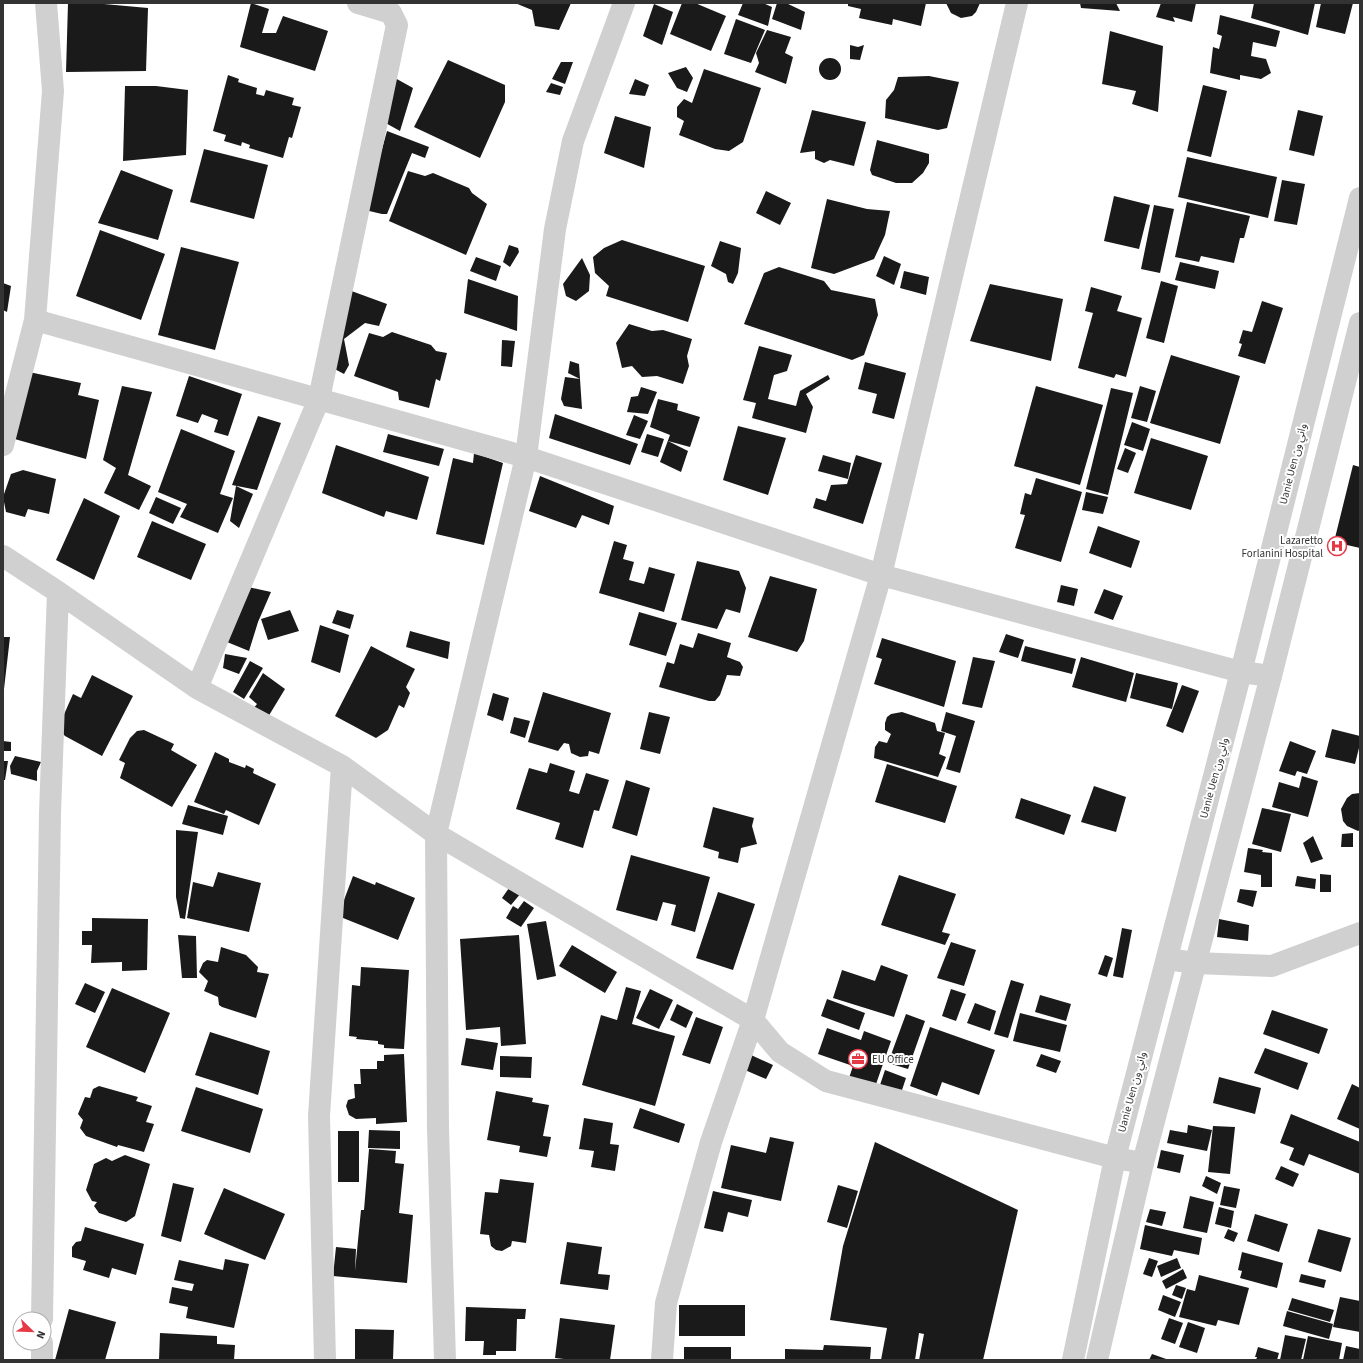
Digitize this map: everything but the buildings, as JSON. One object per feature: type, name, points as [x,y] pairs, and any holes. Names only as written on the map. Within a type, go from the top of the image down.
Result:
[{"type":"street","points":[[3,445],[35,320],[53,91],[46,3]]},
{"type":"street","points":[[197,688],[319,399],[397,25],[391,13],[358,3]]},
{"type":"street","points":[[445,1360],[438,1129],[436,834],[526,457],[555,229],[573,141],[624,3]]},
{"type":"street","points":[[662,1360],[666,1303],[712,1142],[753,1020],[881,575],[1016,3]]},
{"type":"street","name":"Uanie Uen واني ون","points":[[1073,1360],[1115,1158],[1242,672],[1360,198]]},
{"type":"street","points":[[1331,314],[1360,316]]},
{"type":"street","points":[[35,320],[526,457],[881,575],[1242,672],[1271,676]]},
{"type":"street","points":[[1097,1360],[1143,1163],[1271,676],[1360,324]]},
{"type":"street","points":[[3,556],[197,688],[342,766],[436,834],[753,1020],[780,1052],[826,1081],[1115,1158],[1143,1163]]},
{"type":"street","points":[[42,1311],[50,813],[58,592]]},
{"type":"street","points":[[325,1360],[319,1116],[342,766]]},
{"type":"street","points":[[1167,959],[1195,963],[1272,966],[1360,933]]},
{"type":"place","name":"Lazaretto Forlanini Hospital","points":[[1337,546]]},
{"type":"place","name":"EU Office","points":[[858,1059]]}]
